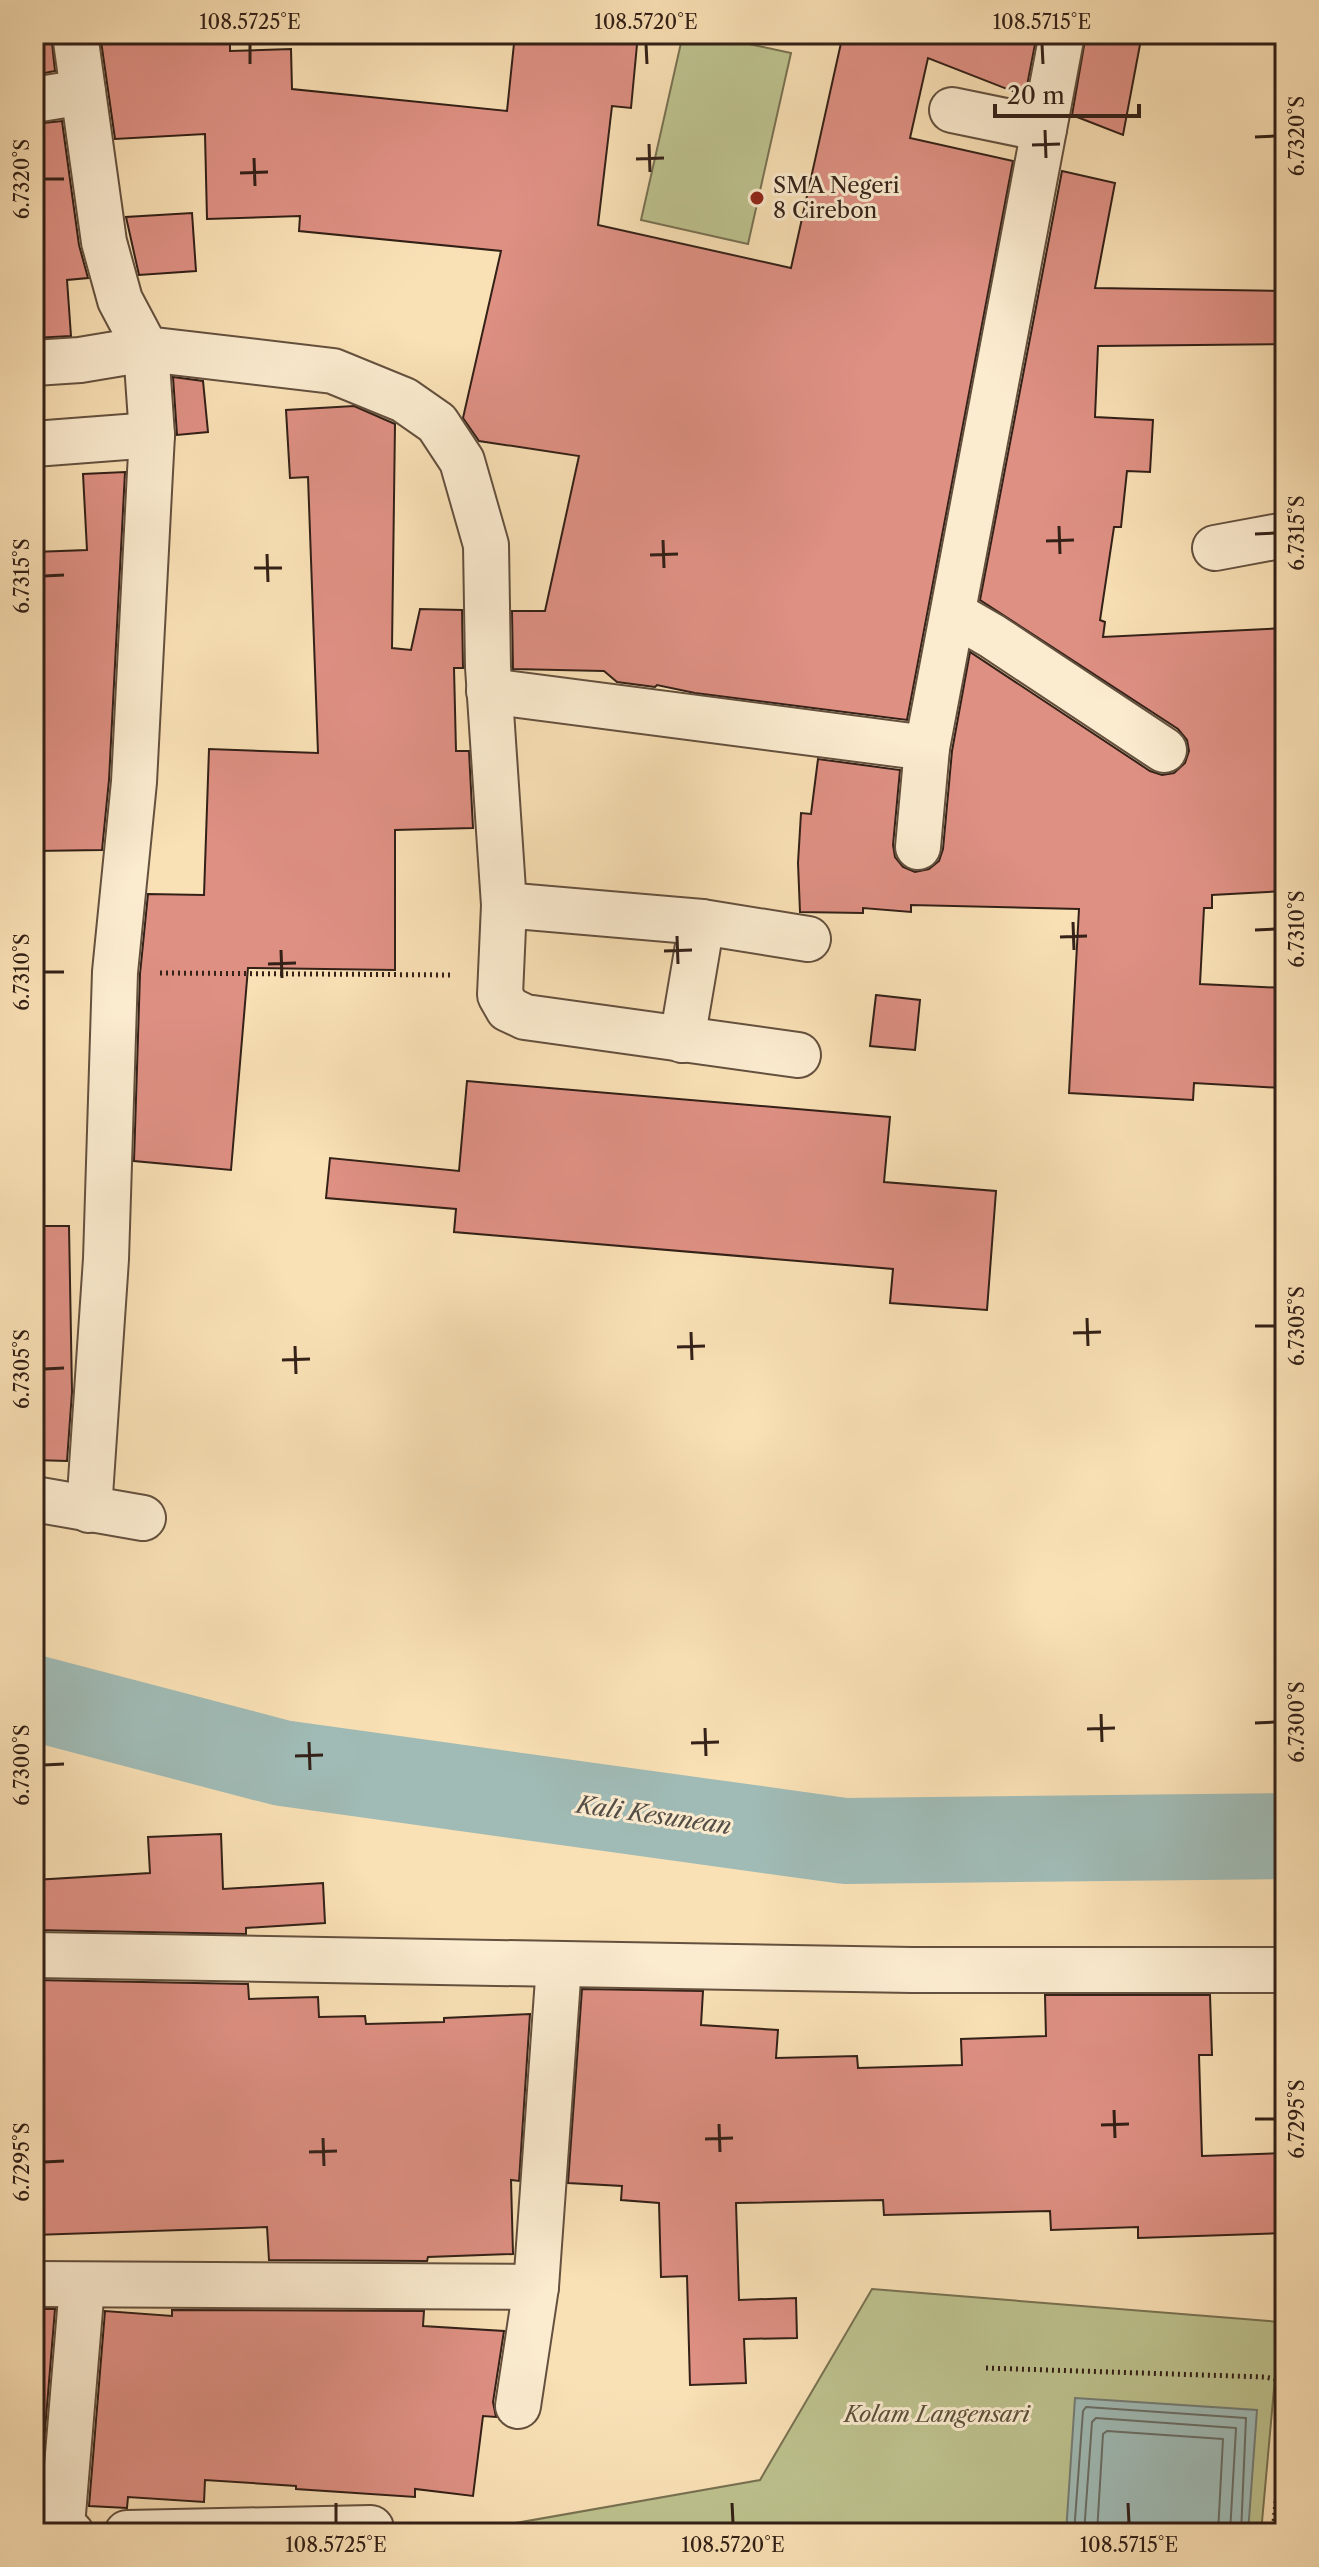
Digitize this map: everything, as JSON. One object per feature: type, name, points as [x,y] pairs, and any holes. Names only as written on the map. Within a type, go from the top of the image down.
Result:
[{"type":"street","points":[[75,34],[104,242],[120,300],[146,349],[152,435],[134,782],[115,972],[106,1259],[89,1510]]},
{"type":"street","points":[[918,847],[927,748],[1062,34]]},
{"type":"street","points":[[34,100],[83,92]]},
{"type":"street","points":[[952,110],[1044,129]]},
{"type":"street","points":[[34,363],[80,360],[146,349],[333,371],[404,400],[437,423],[462,461],[486,545],[489,691],[504,905],[500,995],[508,1009],[525,1017],[798,1055]]},
{"type":"street","points":[[34,444],[152,435]]},
{"type":"street","points":[[1215,548],[1285,535]]},
{"type":"street","points":[[954,614],[1164,750]]},
{"type":"street","points":[[489,691],[927,748]]},
{"type":"street","points":[[504,905],[702,922],[808,939]]},
{"type":"street","points":[[682,1040],[702,922]]},
{"type":"street","points":[[34,1499],[143,1518]]},
{"type":"street","points":[[34,1955],[912,1970],[1285,1970]]},
{"type":"street","points":[[518,2406],[536,2287],[559,1965]]},
{"type":"street","points":[[34,2284],[536,2287]]},
{"type":"street","points":[[71,2533],[62,2526],[50,2486],[82,2286]]},
{"type":"street","points":[[127,2533],[371,2528]]},
{"type":"path","points":[[115,972],[503,975]]},
{"type":"path","points":[[986,2368],[1265,2377],[1279,2380],[1285,2394]]},
{"type":"path","points":[[1273,2533],[1285,2409]]},
{"type":"green space","points":[[683,34],[702,34],[791,53],[748,244],[641,220]]},
{"type":"green space","name":"Kolam Langensari","points":[[872,2289],[1280,2322],[1261,2533],[459,2533],[760,2480]]},
{"type":"water","points":[[1075,2398],[1257,2410],[1248,2533],[1066,2533]]},
{"type":"building","points":[[34,34],[51,34],[55,71],[34,75]]},
{"type":"building","points":[[100,34],[230,34],[230,51],[291,49],[292,89],[507,111],[515,34],[638,34],[631,108],[612,106],[598,225],[791,268],[843,34],[1037,34],[1025,96],[928,58],[910,138],[1013,161],[907,720],[617,682],[604,671],[513,669],[512,611],[545,611],[579,456],[479,441],[463,418],[501,251],[299,231],[300,216],[207,219],[205,134],[115,139]]},
{"type":"building","points":[[1086,34],[1142,34],[1123,135],[1072,115]]},
{"type":"building","points":[[62,121],[79,245],[88,278],[67,280],[71,336],[34,338],[34,124]]},
{"type":"building","points":[[1062,171],[1115,183],[1095,288],[1285,291],[1285,344],[1098,346],[1095,417],[1153,420],[1150,472],[1127,471],[1121,527],[1114,527],[1100,620],[1105,622],[1103,637],[1285,628],[1285,891],[1212,895],[1212,908],[1204,908],[1200,984],[1285,988],[1281,1088],[1194,1083],[1193,1100],[1069,1093],[1079,909],[911,905],[911,912],[863,908],[863,913],[800,912],[798,863],[801,813],[811,814],[818,759],[900,770],[893,845],[895,857],[903,867],[915,872],[929,869],[939,861],[943,849],[952,751],[970,652],[1150,771],[1162,775],[1174,773],[1185,763],[1189,751],[1187,740],[1178,729],[980,600]]},
{"type":"building","points":[[192,213],[196,271],[139,275],[126,217]]},
{"type":"building","points":[[173,377],[203,381],[208,432],[177,435]]},
{"type":"building","points":[[354,406],[395,424],[392,648],[411,650],[420,609],[462,610],[463,668],[454,668],[456,751],[469,751],[473,828],[395,830],[395,970],[248,968],[231,1170],[134,1161],[140,974],[148,894],[204,895],[209,749],[318,753],[308,477],[290,478],[286,410]]},
{"type":"building","points":[[125,472],[109,780],[102,850],[34,851],[34,552],[87,550],[83,474]]},
{"type":"building","points":[[876,995],[920,1000],[915,1050],[870,1046]]},
{"type":"building","points":[[467,1081],[890,1117],[884,1182],[996,1191],[987,1310],[890,1303],[893,1269],[454,1232],[456,1209],[326,1198],[330,1158],[459,1171]]},
{"type":"building","points":[[34,1226],[69,1226],[72,1392],[67,1461],[34,1460]]},
{"type":"building","points":[[221,1834],[223,1889],[323,1883],[325,1923],[246,1928],[246,1934],[34,1930],[34,1880],[150,1873],[148,1837]]},
{"type":"building","points":[[34,1980],[248,1984],[249,1999],[318,1997],[319,2017],[365,2016],[366,2024],[444,2022],[444,2018],[530,2014],[519,2181],[511,2180],[513,2254],[428,2257],[427,2261],[269,2260],[267,2227],[34,2235]]},
{"type":"building","points":[[582,1989],[703,1991],[701,2025],[778,2030],[776,2058],[857,2056],[858,2068],[962,2065],[961,2039],[1046,2036],[1045,1995],[1210,1995],[1212,2055],[1199,2055],[1202,2156],[1285,2153],[1285,2233],[1138,2238],[1138,2227],[1051,2230],[1050,2211],[884,2215],[883,2200],[736,2203],[739,2300],[796,2298],[797,2338],[744,2339],[746,2383],[690,2385],[687,2276],[661,2277],[659,2203],[621,2200],[622,2186],[568,2183]]},
{"type":"building","points":[[34,2309],[55,2309],[39,2503],[34,2502]]},
{"type":"building","points":[[172,2310],[424,2311],[423,2326],[504,2331],[493,2402],[496,2417],[483,2416],[473,2496],[415,2489],[415,2497],[205,2480],[204,2502],[128,2497],[127,2508],[89,2506],[105,2311],[172,2316]]},
{"type":"waterway","name":"Kali Kesunean","points":[[34,1698],[282,1763],[845,1841],[1285,1836]]},
{"type":"place","name":"SMA Negeri 8 Cirebon","points":[[757,198]]}]
